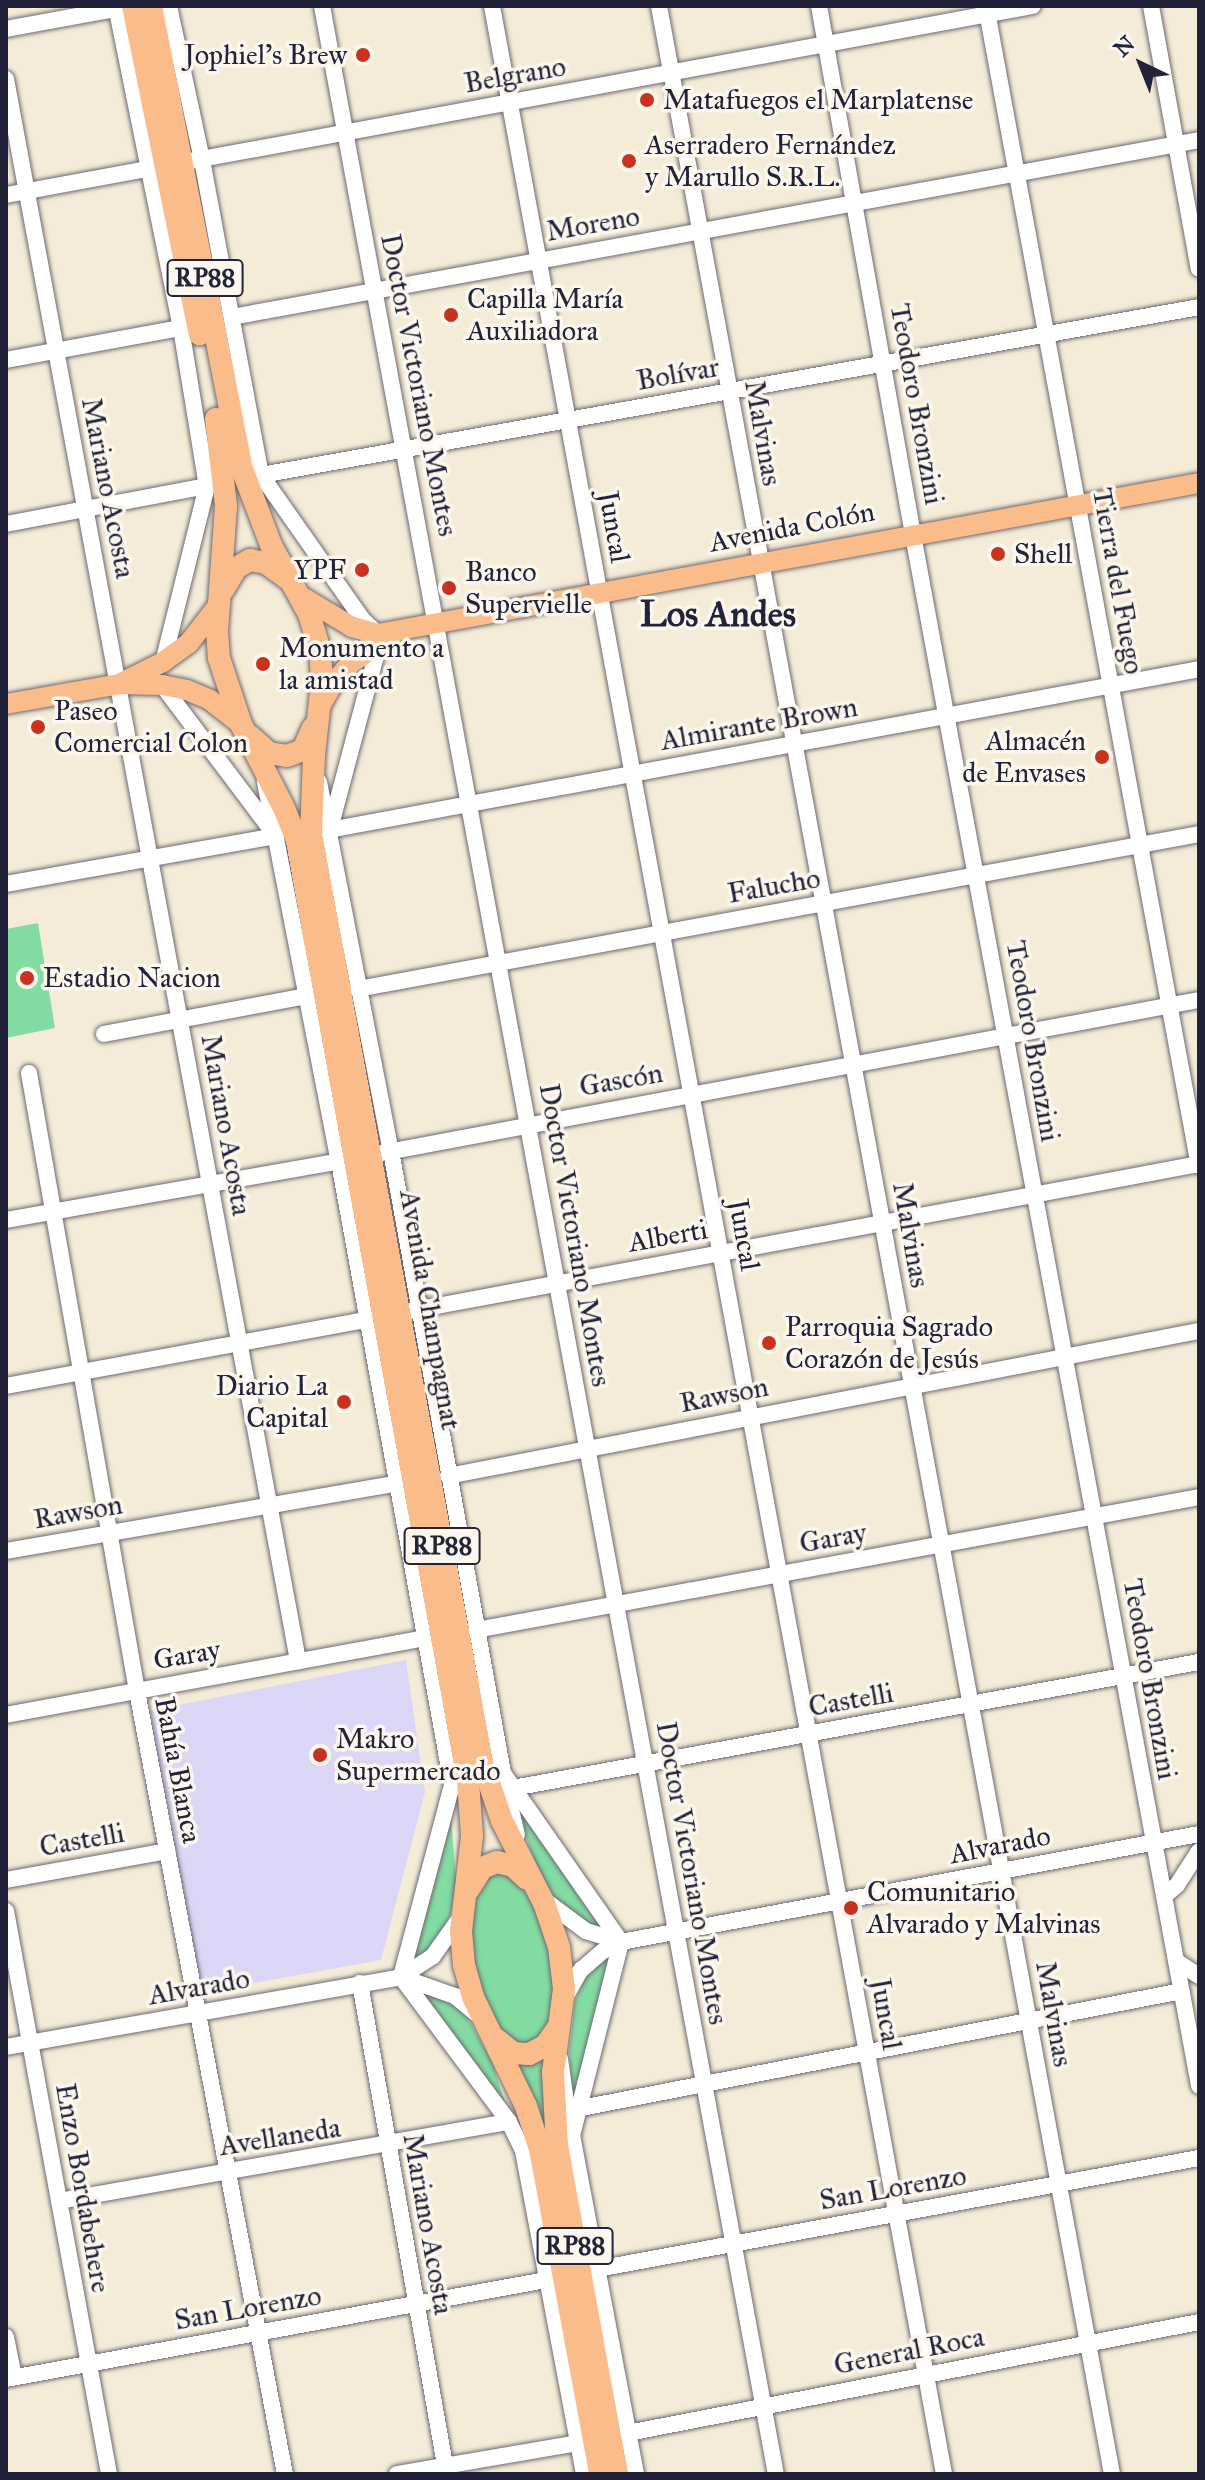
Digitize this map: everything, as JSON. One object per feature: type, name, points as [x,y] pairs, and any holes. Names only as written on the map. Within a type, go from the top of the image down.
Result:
[{"type":"highway","name":"Avenida Champagnat","points":[[151,6],[219,433],[226,506],[219,658],[244,728],[297,841],[364,1157]]},
{"type":"highway","name":"Avenida Champagnat","points":[[127,7],[176,164],[245,477],[271,545],[295,588],[320,651],[320,712],[314,756],[311,834],[468,1781],[472,1836],[464,1905],[466,1973],[473,1997],[496,2040],[540,2149],[600,2474]]},
{"type":"highway","points":[[261,475],[271,545]]},
{"type":"highway","points":[[207,486],[224,542]]},
{"type":"highway","name":"Avenida Colón","points":[[221,598],[236,568],[250,560],[266,563],[295,588]]},
{"type":"highway","name":"Avenida Colón","points":[[244,728],[269,753],[287,756],[303,750],[320,712]]},
{"type":"highway","name":"Avenida Champagnat","points":[[392,1315],[482,1762],[502,1821],[537,1892],[559,1947],[562,2010],[553,2089],[557,2145],[617,2474]]},
{"type":"highway","name":"RP88","points":[[464,1905],[477,1873],[497,1862],[513,1866],[537,1892]]},
{"type":"highway","points":[[496,2040],[507,2050],[529,2054],[549,2042],[562,2010]]},
{"type":"main road","name":"Avenida Colón","points":[[320,712],[341,673],[385,637],[761,563],[1199,483]]},
{"type":"main road","name":"Avenida Colón","points":[[295,588],[352,627],[385,637]]},
{"type":"main road","name":"Avenida Colón","points":[[119,684],[163,662],[189,643],[221,598]]},
{"type":"main road","name":"Avenida Colón","points":[[6,704],[119,684],[162,685],[187,690],[210,700],[244,728]]},
{"type":"street","name":"Avenida Champagnat","points":[[163,662],[207,486],[181,328],[169,6]]},
{"type":"street","name":"Doctor Victoriano Montes","points":[[322,6],[439,625],[469,804],[776,2474]]},
{"type":"street","name":"Juncal","points":[[492,6],[944,2474]]},
{"type":"street","name":"Malvinas","points":[[659,6],[1112,2474]]},
{"type":"street","name":"Teodoro Bronzini","points":[[819,6],[1123,1676],[1176,1961],[1195,2037],[1199,2086]]},
{"type":"street","name":"Belgrano","points":[[6,195],[826,44],[987,10],[1033,6]]},
{"type":"street","points":[[1151,6],[1199,269]]},
{"type":"street","points":[[6,29],[127,7]]},
{"type":"street","name":"Tierra del Fuego","points":[[987,10],[1199,1165]]},
{"type":"street","name":"Mariano Acosta","points":[[6,79],[298,1661]]},
{"type":"street","name":"Moreno","points":[[232,317],[1199,140]]},
{"type":"street","name":"Avenida Champagnat","points":[[176,164],[232,317],[261,475],[363,620],[385,637],[329,830]]},
{"type":"street","name":"Bolívar","points":[[261,475],[1199,307]]},
{"type":"street","points":[[6,360],[181,328]]},
{"type":"street","points":[[6,524],[207,486]]},
{"type":"street","name":"Almirante Brown","points":[[329,830],[1199,669]]},
{"type":"street","name":"Avenida Champagnat","points":[[162,685],[276,836]]},
{"type":"street","name":"Avenida Champagnat","points":[[314,756],[358,989],[364,1157],[392,1315],[395,1484],[469,1874]]},
{"type":"street","name":"Avenida Champagnat","points":[[261,764],[307,996],[364,1157]]},
{"type":"street","name":"Falucho","points":[[358,989],[1199,834]]},
{"type":"street","points":[[6,884],[276,836]]},
{"type":"street","points":[[104,1034],[307,996]]},
{"type":"street","name":"Gascón","points":[[6,1220],[364,1157],[1199,1000]]},
{"type":"street","name":"Bahía Blanca","points":[[29,1073],[108,1533],[285,2474]]},
{"type":"street","name":"Alberti","points":[[6,1386],[1199,1165]]},
{"type":"street","name":"Avenida Champagnat","points":[[392,1315],[448,1476],[503,1773],[524,1868]]},
{"type":"street","name":"Rawson","points":[[448,1476],[587,1446],[1199,1331]]},
{"type":"street","name":"Rawson","points":[[6,1551],[395,1484]]},
{"type":"street","name":"Garay","points":[[476,1630],[1199,1497]]},
{"type":"street","name":"Garay","points":[[6,1715],[425,1638]]},
{"type":"street","name":"Castelli","points":[[513,1788],[1199,1662]]},
{"type":"street","name":"Avenida Champagnat","points":[[503,1773],[621,1942],[576,2109],[572,2144]]},
{"type":"street","name":"Avenida Champagnat","points":[[452,1785],[401,1977],[509,2122],[523,2151]]},
{"type":"street","name":"Alvarado","points":[[562,2010],[581,1970],[603,1951],[621,1942],[1199,1834]]},
{"type":"street","name":"Castelli","points":[[6,1880],[167,1851]]},
{"type":"street","points":[[1164,1896],[1177,1885],[1199,1851]]},
{"type":"street","points":[[537,1892],[578,1927],[621,1942]]},
{"type":"street","name":"Alvarado","points":[[401,1977],[441,1947],[464,1905]]},
{"type":"street","name":"Enzo Bordabehere","points":[[6,1911],[109,2474]]},
{"type":"street","points":[[1176,1961],[1199,1976]]},
{"type":"street","name":"Alvarado","points":[[6,2047],[401,1977],[455,1996],[496,2040]]},
{"type":"street","name":"Mariano Acosta","points":[[360,1983],[446,2470]]},
{"type":"street","points":[[576,2109],[1182,1991]]},
{"type":"street","name":"Avenida Champagnat","points":[[496,2040],[523,2151],[584,2474]]},
{"type":"street","name":"Avenida Champagnat","points":[[557,2042],[572,2144],[636,2474]]},
{"type":"street","name":"Avellaneda","points":[[59,2201],[509,2122]]},
{"type":"street","name":"San Lorenzo","points":[[597,2269],[1199,2158]]},
{"type":"street","name":"San Lorenzo","points":[[10,2378],[546,2280]]},
{"type":"street","name":"General Roca","points":[[628,2433],[1199,2322]]},
{"type":"street","points":[[6,2337],[10,2378]]},
{"type":"street","points":[[397,2474],[446,2470],[578,2443]]},
{"type":"shaded area","points":[[406,1660],[425,1792],[381,1960],[194,1994],[148,1711]]},
{"type":"green space","name":"Estadio Nacion","points":[[38,923],[55,1028],[6,1038],[6,929]]},
{"type":"green space","points":[[516,1805],[608,1932],[577,1921],[551,1895],[532,1855]]},
{"type":"green space","points":[[451,1817],[456,1881],[451,1913],[433,1947],[409,1965]]},
{"type":"green space","points":[[504,1871],[528,1892],[536,1907],[556,1972],[547,2032],[527,2047],[507,2039],[486,2010],[470,1960],[471,1907],[488,1872]]},
{"type":"green space","points":[[613,1953],[573,2100],[569,2051],[575,2002],[585,1977]]},
{"type":"green space","points":[[415,1988],[447,1998],[467,2016],[492,2062],[509,2115]]},
{"type":"green space","points":[[549,2054],[549,2139],[516,2067],[519,2062]]},
{"type":"place","name":"Jophiel's Brew","points":[[363,55]]},
{"type":"place","name":"Matafuegos el Marplatense","points":[[647,100]]},
{"type":"place","name":"Aserradero Fernández y Marullo S.R.L.","points":[[629,161]]},
{"type":"place","name":"Capilla María Auxiliadora","points":[[451,315]]},
{"type":"place","name":"Shell","points":[[998,554]]},
{"type":"place","name":"YPF","points":[[362,570]]},
{"type":"place","name":"Banco Supervielle","points":[[449,588]]},
{"type":"place","name":"Monumento a la amistad","points":[[263,664]]},
{"type":"place","name":"Paseo Comercial Colon","points":[[38,727]]},
{"type":"place","name":"Almacén de Envases","points":[[1102,757]]},
{"type":"place","name":"Estadio Nacion","points":[[27,978]]},
{"type":"place","name":"Parroquia Sagrado Corazón de Jesús","points":[[769,1343]]},
{"type":"place","name":"Diario La Capital","points":[[344,1402]]},
{"type":"place","name":"Makro Supermercado","points":[[320,1755]]},
{"type":"place","name":"Comunitario Alvarado y Malvinas","points":[[851,1908]]},
{"type":"district","name":"Los Andes","points":[[718,615]]}]
